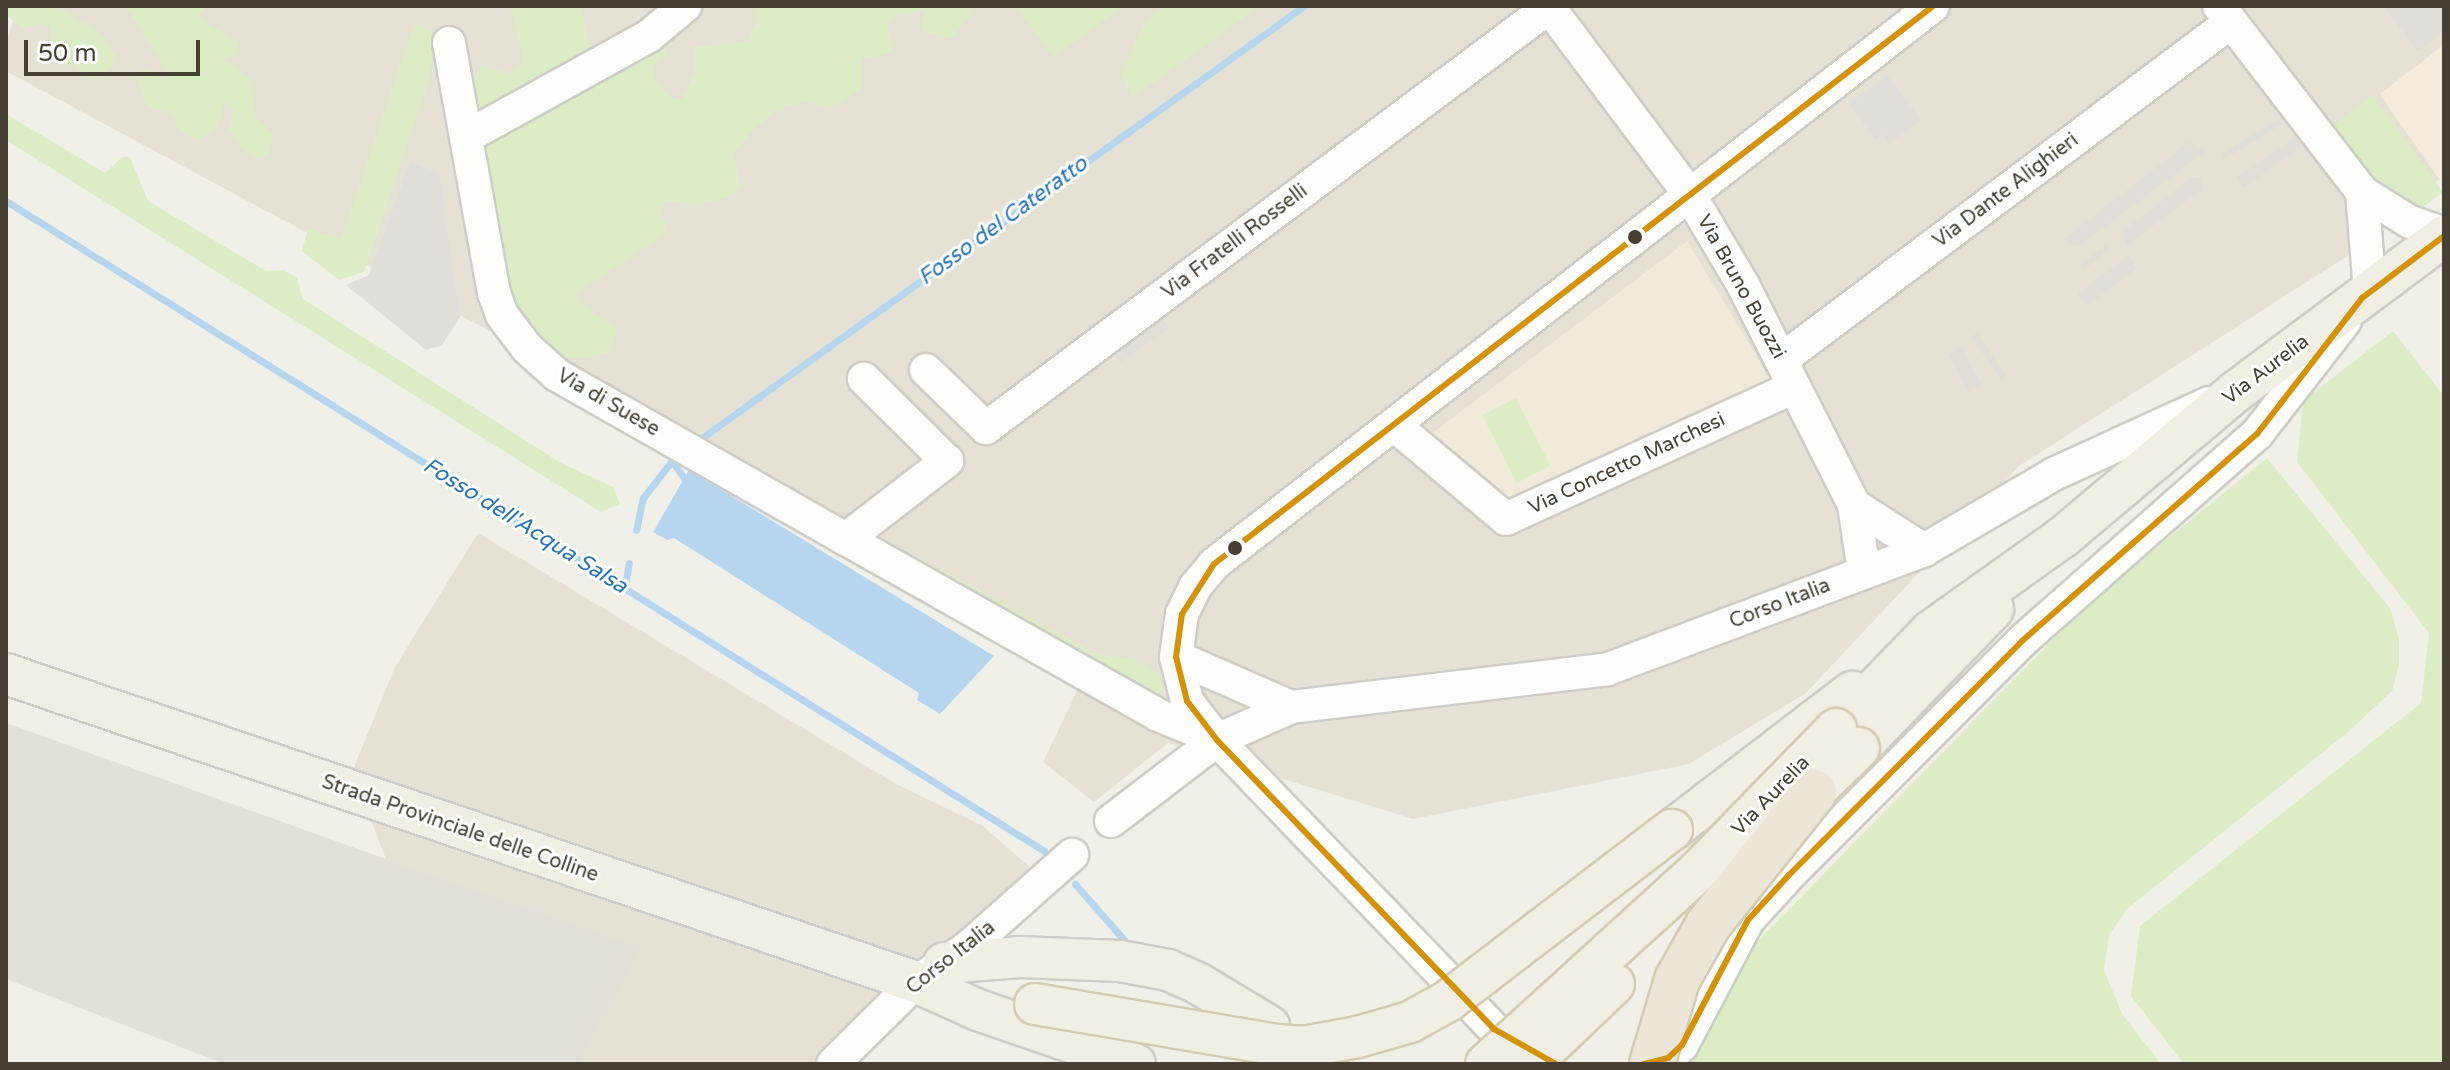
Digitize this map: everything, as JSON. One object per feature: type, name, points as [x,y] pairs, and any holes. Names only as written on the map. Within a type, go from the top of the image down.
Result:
[{"type":"highway","points":[[1660,1061],[1664,1013],[1702,935],[1814,792]]},
{"type":"main road","name":"Via Aurelia","points":[[1490,1046],[1698,871],[1847,738],[2063,537],[2235,392],[2444,235]]},
{"type":"main road","name":"Via Aurelia","points":[[1530,1064],[1814,792],[1847,738],[1931,631],[2063,537]]},
{"type":"main road","points":[[930,972],[1035,1004],[1277,1045],[1316,1045],[1410,1022],[1448,1001],[1931,631]]},
{"type":"main road","name":"Strada Provinciale delle Colline","points":[[6,674],[930,972]]},
{"type":"main road","points":[[930,972],[1033,957],[1132,963],[1199,984],[1269,1026]]},
{"type":"main road","points":[[930,972],[1040,1064]]},
{"type":"main road","points":[[978,1010],[1135,1064]]},
{"type":"street","points":[[466,137],[649,36],[685,6]]},
{"type":"street","name":"Via Bruno Buozzi","points":[[1549,6],[1689,194],[1787,373],[1854,505],[1864,572]]},
{"type":"street","name":"Via Fratelli Rosselli","points":[[926,370],[986,428],[1549,6]]},
{"type":"street","points":[[1447,979],[1217,740],[1187,701],[1176,657],[1182,614],[1214,564],[1933,6]]},
{"type":"street","points":[[2222,10],[2362,192],[2410,222],[2444,235]]},
{"type":"street","name":"Via Dante Alighieri","points":[[1787,373],[2222,10]]},
{"type":"street","name":"Via di Suese","points":[[449,43],[494,293],[515,336],[557,375],[1158,715],[1217,740]]},
{"type":"street","points":[[1660,1061],[1682,1045],[1748,920],[1789,875],[2022,641],[2257,434],[2366,295],[2362,192]]},
{"type":"street","name":"Via Concetto Marchesi","points":[[1394,425],[1506,519],[1787,373]]},
{"type":"street","points":[[846,539],[947,461],[864,379]]},
{"type":"street","name":"Corso Italia","points":[[1111,821],[1217,740],[1291,707],[1608,669],[1924,550],[2054,474],[2235,392]]},
{"type":"street","points":[[1854,505],[1924,550]]},
{"type":"street","points":[[1176,657],[1291,707]]},
{"type":"street","name":"Corso Italia","points":[[833,1064],[930,972],[1072,855]]},
{"type":"street","points":[[1471,1005],[1490,1046]]},
{"type":"shaded area","points":[[18,6],[2444,6],[2444,45],[2380,94],[2439,179],[2349,255],[2019,466],[1806,693],[1689,764],[1413,819],[1168,743],[1094,802],[1043,762],[1094,656],[6,71],[6,42]]},
{"type":"shaded area","points":[[2383,6],[2444,6],[2444,31],[2418,51]]},
{"type":"shaded area","points":[[2444,45],[2444,186],[2380,94]]},
{"type":"shaded area","points":[[1887,75],[1921,120],[1889,144],[1882,134],[1875,139],[1849,103]]},
{"type":"shaded area","points":[[2279,119],[2282,124],[2225,159],[2222,154]]},
{"type":"shaded area","points":[[2295,137],[2302,147],[2244,188],[2237,178]]},
{"type":"shaded area","points":[[2189,142],[2205,152],[2077,248],[2064,239]]},
{"type":"shaded area","points":[[410,162],[439,173],[460,317],[442,345],[426,350],[346,285],[369,275]]},
{"type":"shaded area","points":[[2192,177],[2200,177],[2202,189],[2126,246],[2123,231]]},
{"type":"shaded area","points":[[1687,241],[1771,380],[1512,508],[1431,434]]},
{"type":"shaded area","points":[[2105,245],[2109,250],[2082,271],[2079,266]]},
{"type":"shaded area","points":[[2128,256],[2137,268],[2087,306],[2078,294]]},
{"type":"shaded area","points":[[1158,312],[1169,327],[1121,362],[1110,347]]},
{"type":"shaded area","points":[[1977,333],[2006,375],[2001,379],[1971,337]]},
{"type":"shaded area","points":[[1962,348],[1981,384],[1968,391],[1949,355]]},
{"type":"shaded area","points":[[478,533],[896,784],[983,826],[1032,869],[826,1064],[579,1064],[639,947],[386,859],[352,772],[395,667]]},
{"type":"shaded area","points":[[6,723],[640,947],[579,1064],[224,1064],[6,979]]},
{"type":"green space","points":[[6,6],[56,6],[101,34],[118,60],[101,80],[91,79],[51,51],[50,27],[43,23],[23,28],[6,15]]},
{"type":"green space","points":[[126,6],[208,6],[199,14],[205,22],[240,43],[235,56],[224,59],[251,79],[255,117],[273,134],[269,154],[256,159],[243,150],[229,129],[233,108],[225,101],[218,126],[199,140],[180,132],[171,113],[147,106],[136,76],[144,69],[162,79],[166,70]]},
{"type":"green space","points":[[510,6],[581,6],[589,49],[602,48],[620,31],[664,40],[666,53],[654,66],[655,78],[670,97],[681,100],[695,73],[695,47],[747,42],[757,21],[755,6],[969,6],[973,12],[951,39],[926,33],[921,27],[926,10],[895,16],[887,25],[893,48],[889,53],[862,59],[861,89],[830,108],[805,101],[776,110],[753,130],[734,153],[740,186],[734,195],[696,205],[665,201],[660,213],[667,228],[663,235],[577,293],[581,304],[617,329],[610,352],[587,358],[562,357],[545,348],[495,281],[465,88],[482,66],[511,74],[523,60]]},
{"type":"green space","points":[[1016,6],[1102,9],[1124,6],[1053,57]]},
{"type":"green space","points":[[1165,6],[1260,6],[1132,98],[1121,74],[1145,22]]},
{"type":"green space","points":[[414,24],[432,31],[431,74],[364,272],[339,280],[302,251],[308,229],[341,239]]},
{"type":"green space","points":[[2373,95],[2443,192],[2422,208],[2371,182],[2330,128]]},
{"type":"green space","points":[[6,114],[105,173],[122,157],[130,157],[148,201],[266,271],[283,270],[297,278],[303,299],[561,463],[613,487],[620,504],[601,512],[6,140]]},
{"type":"green space","points":[[2393,331],[2444,396],[2444,1064],[2184,1064],[2131,996],[2140,926],[2421,703],[2429,633],[2297,462],[2303,401]]},
{"type":"green space","points":[[1516,398],[1551,466],[1517,483],[1482,415]]},
{"type":"green space","points":[[2267,458],[2390,608],[2399,639],[2399,664],[2392,691],[2348,732],[2127,909],[2109,935],[2104,970],[2122,1014],[2161,1064],[1672,1064],[1688,1058],[1755,944],[2091,601]]},
{"type":"green space","points":[[867,530],[1099,655],[1130,658],[1159,674],[1163,691],[1152,696],[866,540]]},
{"type":"water","points":[[689,470],[994,656],[940,714],[917,700],[919,693],[674,538],[667,540],[653,532]]},
{"type":"waterway","name":"Fosso del Cateratto","points":[[703,437],[1304,6]]},
{"type":"waterway","name":"Fosso dell'Acqua Salsa","points":[[6,201],[1044,851]]},
{"type":"waterway","name":"Fosso del Cateratto","points":[[636,530],[643,498],[674,458]]},
{"type":"waterway","points":[[671,460],[688,483]]},
{"type":"waterway","name":"Fosso del Cateratto","points":[[625,587],[629,563]]},
{"type":"waterway","name":"Fosso dell'Acqua Salsa","points":[[1075,884],[1125,941]]},
{"type":"transit line","points":[[1556,1064],[1494,1029],[1217,740],[1187,701],[1176,657],[1182,614],[1214,564],[1933,6]]},
{"type":"transit line","points":[[1644,1064],[1668,1058],[1682,1045],[1748,920],[1789,875],[2022,641],[2257,434],[2362,298],[2444,236]]}]
